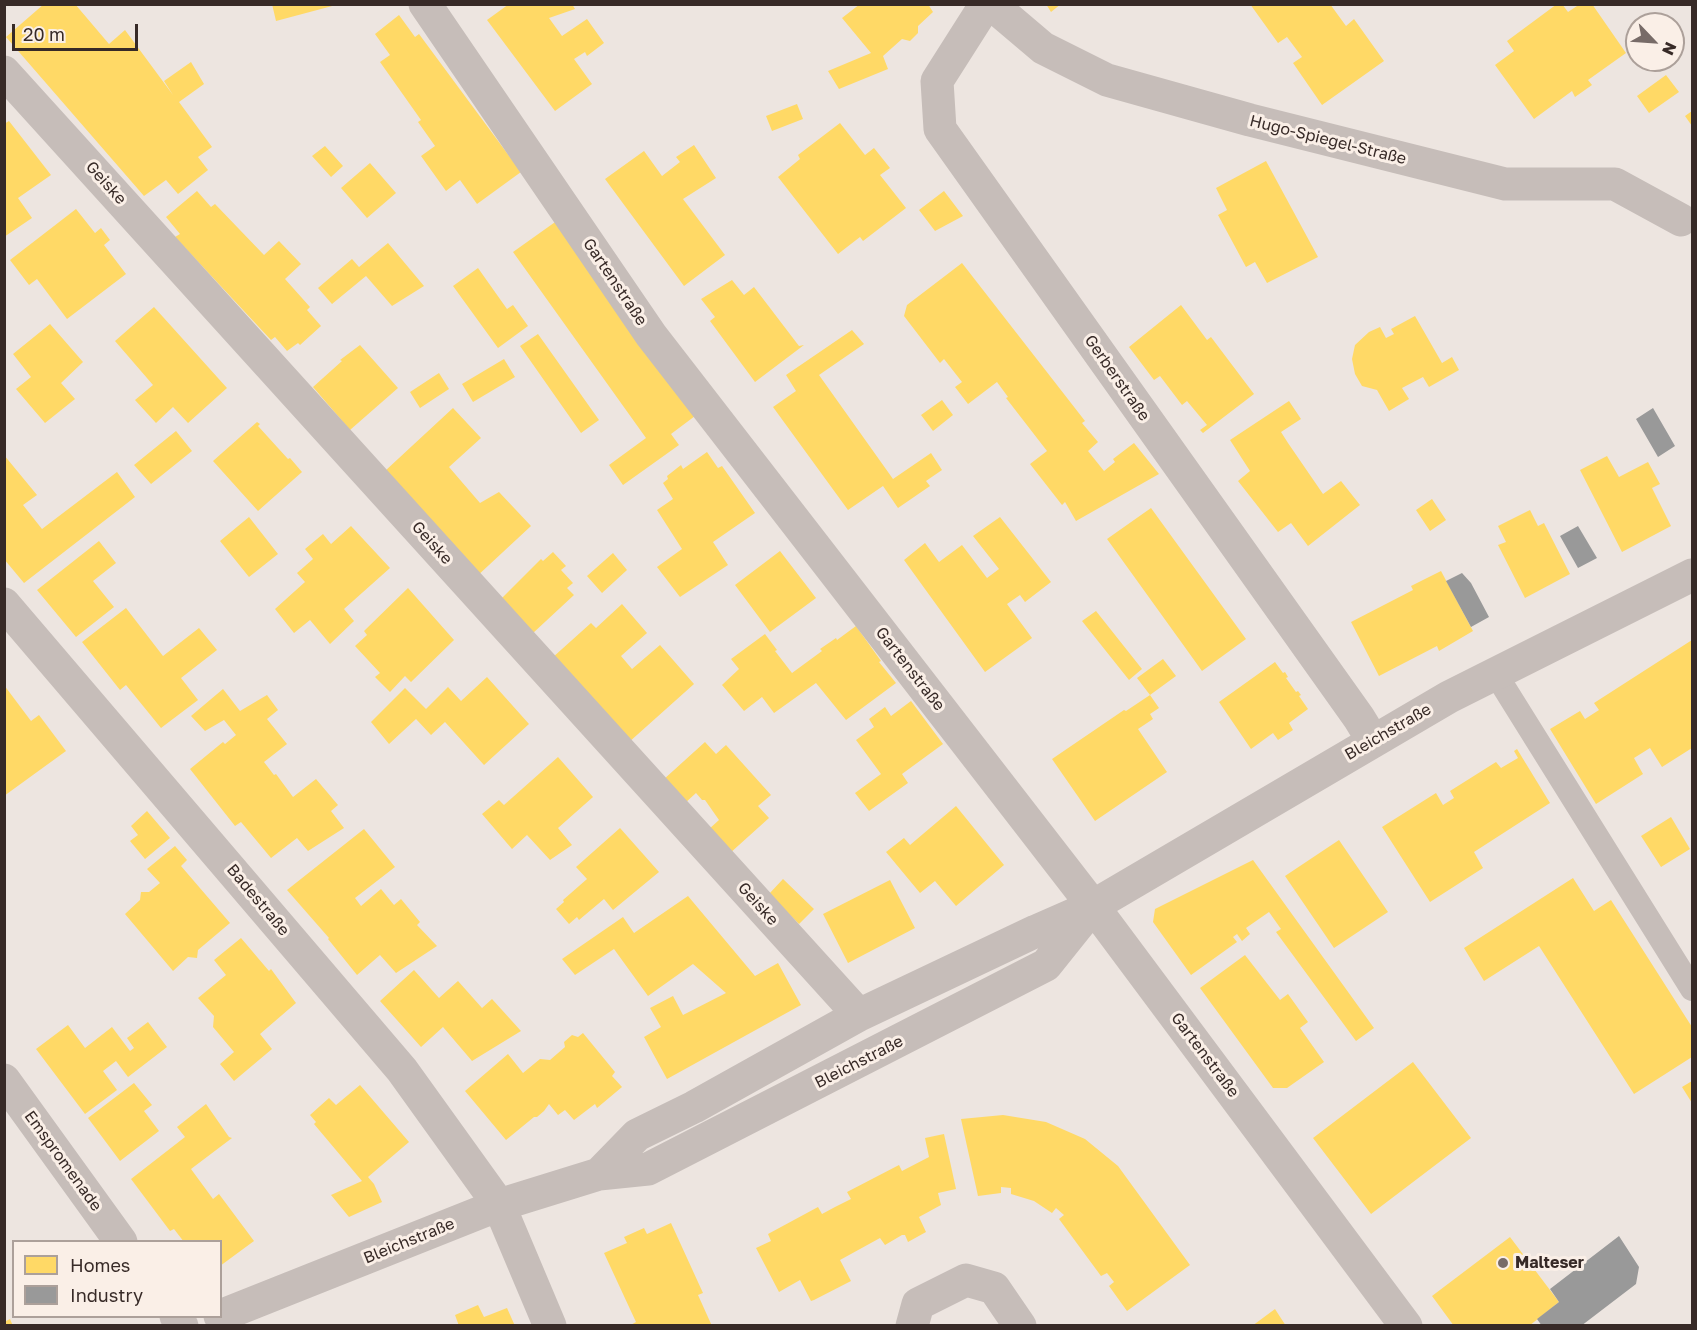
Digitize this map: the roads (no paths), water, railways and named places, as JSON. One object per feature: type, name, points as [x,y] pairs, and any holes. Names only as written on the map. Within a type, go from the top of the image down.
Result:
[{"type":"street","name":"Gartenstraße","points":[[425,4],[651,335],[1093,906],[1406,1326]]},
{"type":"street","name":"Hugo-Spiegel-Straße","points":[[989,4],[1043,48],[1107,80],[1250,120],[1505,184],[1615,184],[1681,220]]},
{"type":"street","name":"Gerberstraße","points":[[989,4],[937,81],[940,129],[1352,708],[1373,741]]},
{"type":"street","name":"Geiske","points":[[4,72],[859,1016]]},
{"type":"street","name":"Bleichstraße","points":[[599,1174],[637,1136],[859,1016],[1093,906],[1373,741],[1495,673],[1692,575]]},
{"type":"street","name":"Badestraße","points":[[4,604],[402,1070],[499,1205],[550,1326]]},
{"type":"street","name":"Bleichstraße","points":[[222,1315],[499,1205],[599,1174],[648,1169],[1046,965],[1093,906]]},
{"type":"street","name":"Emspromenade","points":[[4,1080],[120,1240]]},
{"type":"street","points":[[912,1326],[918,1304],[966,1280],[994,1288],[1020,1326]]},
{"type":"street","name":"Bleichstraße","points":[[196,1326],[215,1318]]},
{"type":"lane","points":[[1495,673],[1692,989]]},
{"type":"place","name":"Malteser","points":[[1503,1263]]}]
